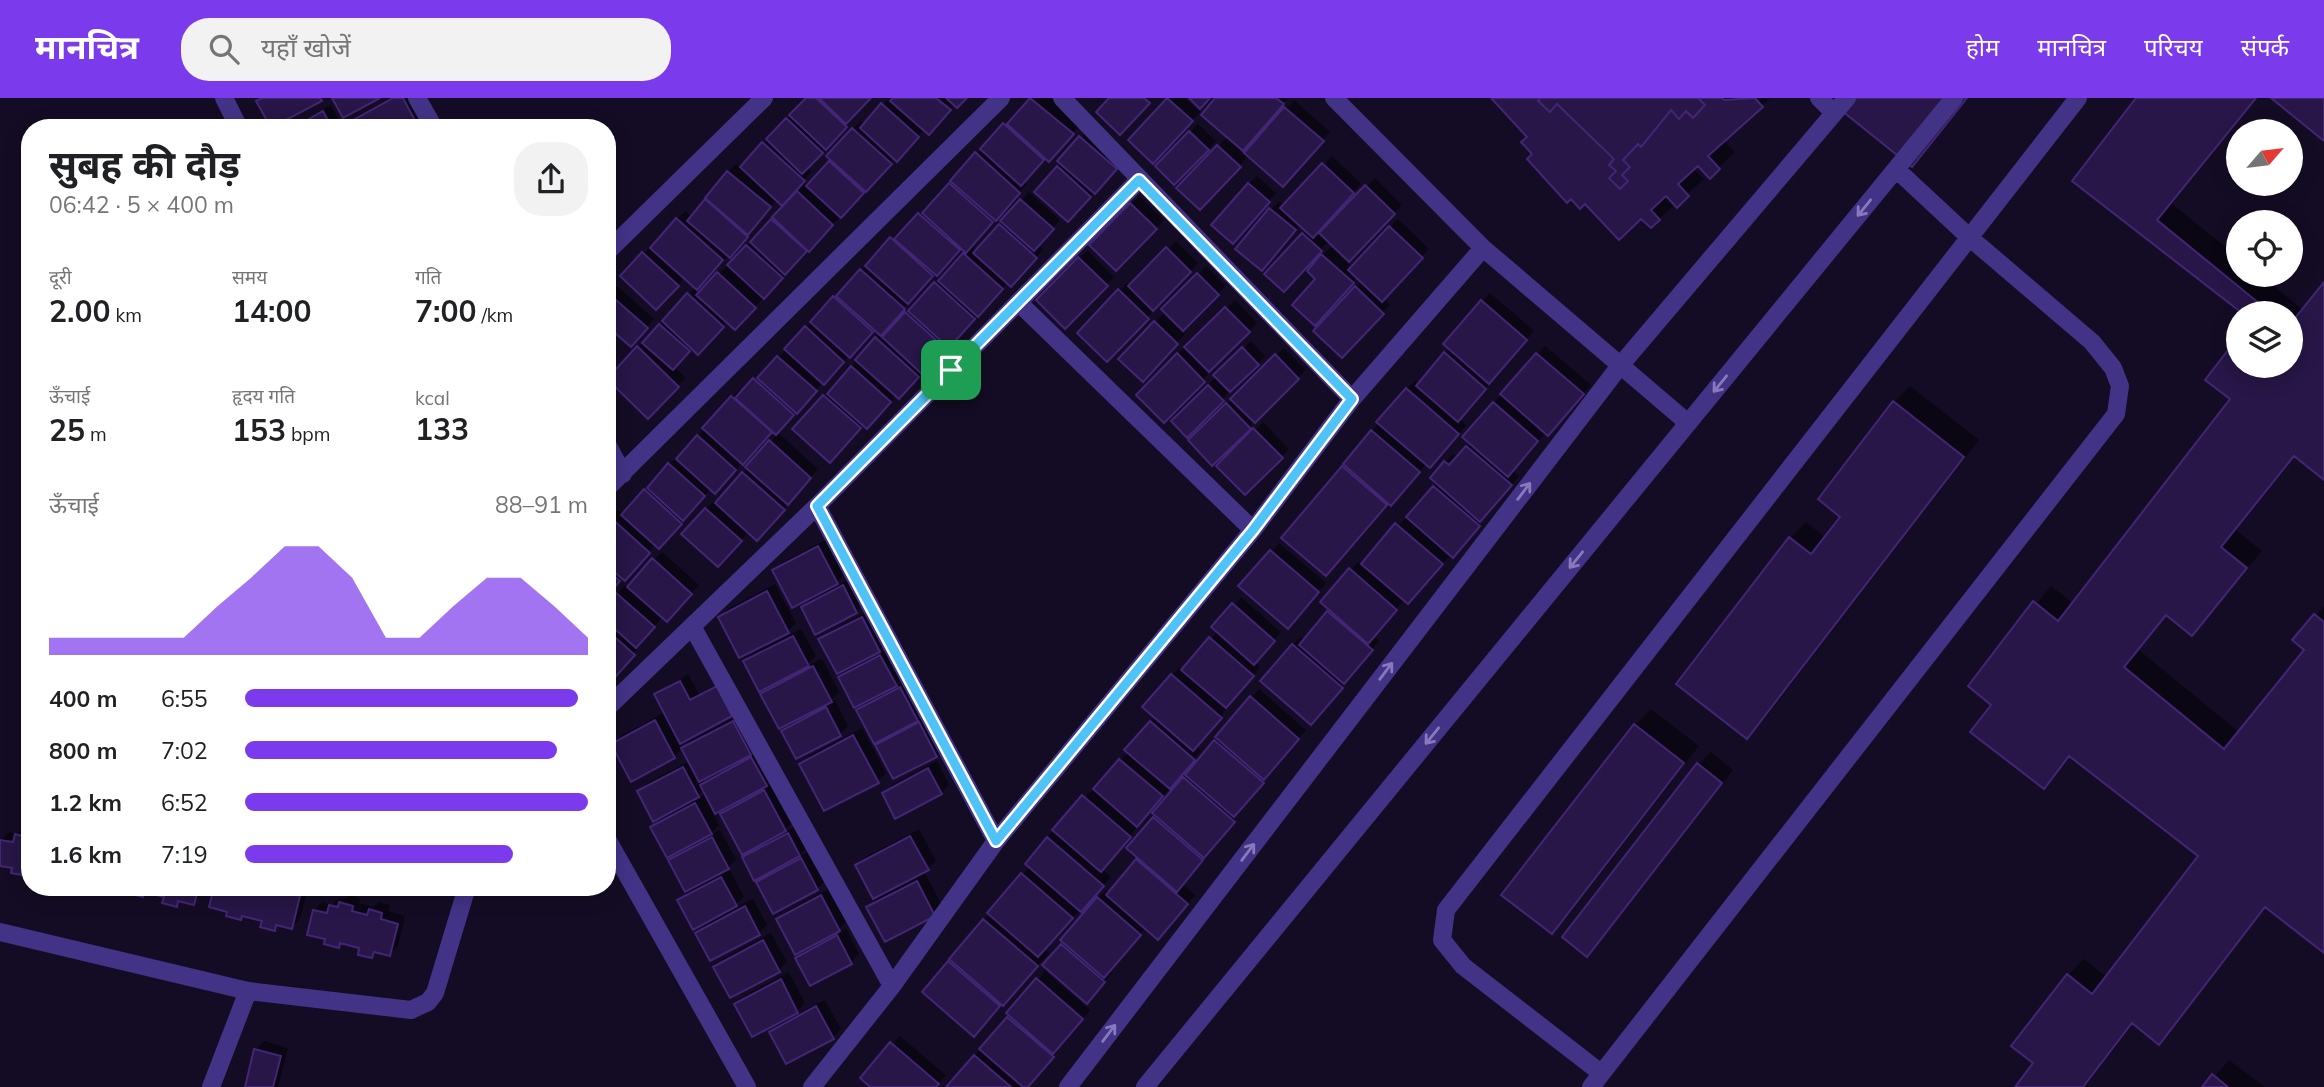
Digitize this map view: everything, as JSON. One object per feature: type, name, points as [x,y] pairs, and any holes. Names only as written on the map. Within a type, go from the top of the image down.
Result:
[{"type":"street","points":[[224,98],[234,119]]},
{"type":"street","points":[[417,98],[429,119]]},
{"type":"street","points":[[616,243],[764,98]]},
{"type":"street","points":[[616,480],[1001,98]]},
{"type":"street","points":[[1062,98],[1352,399]]},
{"type":"street","points":[[1334,98],[1483,248],[1619,367],[1688,423]]},
{"type":"street","points":[[1819,98],[1834,113]]},
{"type":"street","points":[[1068,1087],[1619,367],[1847,98]]},
{"type":"street","points":[[1145,1087],[1954,98]]},
{"type":"street","points":[[1896,169],[1969,237],[2092,342],[2113,368],[2120,386],[2116,414],[1596,1080],[1463,966],[1442,940],[1446,910],[1969,237],[2078,98]]},
{"type":"street","points":[[616,699],[817,506],[1139,180]]},
{"type":"street","points":[[812,1087],[892,986],[996,841],[1253,530],[1352,399],[1483,248]]},
{"type":"street","points":[[1018,302],[1253,530]]},
{"type":"street","points":[[616,461],[623,474]]},
{"type":"street","points":[[817,506],[996,841]]},
{"type":"street","points":[[692,626],[892,986]]},
{"type":"street","points":[[616,855],[747,1087]]},
{"type":"street","points":[[0,932],[248,990],[411,1010],[428,1002],[435,993],[464,896]]},
{"type":"street","points":[[211,1087],[248,990]]},
{"type":"building","points":[[262,98],[320,98],[322,101],[288,119],[266,119],[256,101]]},
{"type":"building","points":[[332,98],[380,98],[343,118]]},
{"type":"building","points":[[393,98],[403,98],[414,119],[355,119]]},
{"type":"building","points":[[806,98],[816,98],[847,127],[826,150],[789,115]]},
{"type":"building","points":[[819,98],[871,98],[846,124]]},
{"type":"building","points":[[893,98],[936,98],[951,110],[929,135],[890,101]]},
{"type":"building","points":[[946,98],[967,98],[957,108]]},
{"type":"building","points":[[1030,98],[1074,134],[1049,162],[1007,124]]},
{"type":"building","points":[[1109,98],[1144,98],[1150,103],[1120,135],[1096,112]]},
{"type":"building","points":[[1167,98],[1193,121],[1153,164],[1128,140]]},
{"type":"building","points":[[1189,98],[1210,98],[1200,109]]},
{"type":"building","points":[[1215,98],[1276,98],[1284,104],[1243,151],[1201,115]]},
{"type":"building","points":[[1491,98],[1755,98],[1763,107],[1708,156],[1720,169],[1710,179],[1698,166],[1678,184],[1689,196],[1677,208],[1666,196],[1651,210],[1660,220],[1651,228],[1641,219],[1619,240],[1585,204],[1580,209],[1571,199],[1567,203],[1527,159],[1532,154],[1521,142],[1527,137]]},
{"type":"building","points":[[1541,98],[1698,98],[1705,105],[1693,118],[1686,111],[1679,119],[1671,110],[1641,147],[1638,144],[1623,160],[1630,167],[1622,175],[1628,181],[1620,189],[1609,178],[1616,171],[1609,165],[1614,159],[1557,104],[1550,112],[1538,101]]},
{"type":"building","points":[[1851,98],[1967,98],[1912,167],[1841,110]]},
{"type":"building","points":[[2136,98],[2256,98],[2239,119],[2226,119],[2226,135],[2157,220],[2226,276],[2226,287],[2239,287],[2256,301],[2227,301],[2072,181]]},
{"type":"building","points":[[2271,98],[2324,98],[2324,141],[2303,124],[2303,119],[2297,119]]},
{"type":"building","points":[[881,103],[919,137],[897,162],[860,128]]},
{"type":"building","points":[[1284,107],[1324,141],[1283,187],[1244,153]]},
{"type":"building","points":[[323,111],[327,119],[309,119]]},
{"type":"building","points":[[786,118],[823,153],[802,174],[766,139]]},
{"type":"building","points":[[1003,123],[1044,160],[1021,186],[980,149]]},
{"type":"building","points":[[852,128],[892,164],[866,192],[826,156]]},
{"type":"building","points":[[1189,131],[1209,150],[1174,185],[1155,166]]},
{"type":"building","points":[[1079,136],[1117,169],[1095,194],[1057,161]]},
{"type":"building","points":[[762,142],[805,181],[782,206],[740,167]]},
{"type":"building","points":[[1217,145],[1241,167],[1200,210],[1176,188]]},
{"type":"building","points":[[975,152],[1020,193],[996,221],[950,181]]},
{"type":"building","points":[[829,161],[864,193],[841,218],[806,186]]},
{"type":"building","points":[[1322,163],[1354,193],[1313,238],[1280,208]]},
{"type":"building","points":[[1057,166],[1091,197],[1068,222],[1034,192]]},
{"type":"building","points":[[727,171],[771,207],[748,235],[705,198]]},
{"type":"building","points":[[949,183],[993,222],[966,253],[922,213]]},
{"type":"building","points":[[1248,183],[1270,202],[1233,244],[1211,225]]},
{"type":"building","points":[[1365,185],[1395,214],[1349,262],[1319,233]]},
{"type":"building","points":[[797,191],[833,225],[809,252],[772,217]]},
{"type":"building","points":[[705,199],[748,237],[730,258],[687,221]]},
{"type":"building","points":[[1020,199],[1054,229],[1034,251],[1000,221]]},
{"type":"building","points":[[1130,203],[1157,229],[1116,271],[1089,245]]},
{"type":"building","points":[[1269,208],[1296,230],[1262,271],[1235,249]]},
{"type":"building","points":[[918,213],[960,250],[937,276],[894,239]]},
{"type":"building","points":[[676,218],[723,260],[697,290],[650,248]]},
{"type":"building","points":[[771,219],[807,251],[785,275],[750,242]]},
{"type":"building","points":[[999,224],[1037,258],[1011,287],[973,253]]},
{"type":"building","points":[[1389,226],[1423,258],[1382,302],[1348,270]]},
{"type":"building","points":[[1302,233],[1322,251],[1284,292],[1264,274]]},
{"type":"building","points":[[890,237],[933,276],[908,304],[865,266]]},
{"type":"building","points":[[746,245],[783,278],[764,299],[727,265]]},
{"type":"building","points":[[1166,247],[1191,272],[1153,311],[1128,286]]},
{"type":"building","points":[[642,252],[679,286],[656,310],[620,276]]},
{"type":"building","points":[[963,253],[1003,289],[978,317],[938,281]]},
{"type":"building","points":[[1321,254],[1354,283],[1315,326],[1292,305],[1315,279],[1307,271]]},
{"type":"building","points":[[1078,257],[1108,286],[1065,329],[1036,300]]},
{"type":"building","points":[[860,269],[905,309],[881,336],[836,296]]},
{"type":"building","points":[[717,272],[756,308],[735,330],[696,295]]},
{"type":"building","points":[[1197,273],[1219,295],[1183,331],[1161,309]]},
{"type":"building","points":[[934,282],[975,319],[949,348],[908,311]]},
{"type":"building","points":[[2324,282],[2324,480],[2294,456],[2221,547],[2247,568],[2192,636],[2166,615],[2124,667],[2224,749],[2304,650],[2292,640],[2314,614],[2324,622],[2324,953],[2265,907],[2159,1045],[2132,1023],[2083,1087],[2015,1087],[2033,1063],[2011,1046],[2067,974],[2092,994],[2198,856],[2069,756],[2044,789],[1970,732],[1991,705],[1968,686],[2033,601],[2058,621],[2230,399],[2205,380],[2226,353],[2226,378],[2303,378],[2303,308]]},
{"type":"building","points":[[1355,286],[1384,314],[1342,358],[1313,331]]},
{"type":"building","points":[[1118,289],[1149,319],[1107,362],[1077,333]]},
{"type":"building","points":[[687,293],[724,327],[698,355],[662,321]]},
{"type":"building","points":[[833,296],[873,332],[850,358],[810,322]]},
{"type":"building","points":[[616,300],[648,328],[631,347],[616,334]]},
{"type":"building","points":[[1481,300],[1527,340],[1489,384],[1443,344]]},
{"type":"building","points":[[1225,307],[1250,332],[1209,372],[1184,347]]},
{"type":"building","points":[[905,312],[946,349],[923,375],[882,337]]},
{"type":"building","points":[[1154,321],[1178,344],[1143,382],[1118,359]]},
{"type":"building","points":[[659,324],[690,351],[673,370],[642,343]]},
{"type":"building","points":[[805,326],[844,362],[824,385],[784,349]]},
{"type":"building","points":[[875,337],[919,377],[899,399],[855,360]]},
{"type":"building","points":[[637,346],[679,387],[648,419],[616,388],[616,369]]},
{"type":"building","points":[[1242,347],[1259,365],[1230,392],[1213,375]]},
{"type":"building","points":[[1444,352],[1486,389],[1458,422],[1416,386]]},
{"type":"building","points":[[1177,353],[1205,382],[1164,423],[1136,395]]},
{"type":"building","points":[[1536,353],[1584,394],[1548,436],[1500,394]]},
{"type":"building","points":[[1275,354],[1299,379],[1255,423],[1230,399]]},
{"type":"building","points":[[777,356],[817,391],[797,414],[757,378]]},
{"type":"building","points":[[851,366],[891,402],[867,429],[827,394]]},
{"type":"building","points":[[753,378],[794,415],[776,435],[735,398]]},
{"type":"building","points":[[1208,385],[1224,401],[1187,438],[1171,421]]},
{"type":"building","points":[[1406,388],[1459,434],[1430,468],[1376,422]]},
{"type":"building","points":[[823,395],[861,428],[830,463],[792,429]]},
{"type":"building","points":[[731,396],[772,432],[743,465],[702,428]]},
{"type":"building","points":[[1893,401],[1964,457],[1747,739],[1676,684],[1789,537],[1811,554],[1840,517],[1818,499]]},
{"type":"building","points":[[1493,402],[1538,441],[1508,477],[1462,437]]},
{"type":"building","points":[[1226,403],[1251,429],[1212,466],[1188,440]]},
{"type":"building","points":[[1253,428],[1283,458],[1245,495],[1216,466]]},
{"type":"building","points":[[1371,430],[1420,472],[1391,506],[1343,464]]},
{"type":"building","points":[[697,435],[736,470],[715,494],[676,459]]},
{"type":"building","points":[[769,440],[811,478],[788,505],[745,467]]},
{"type":"building","points":[[1466,446],[1512,485],[1480,522],[1430,478],[1444,461],[1449,465]]},
{"type":"building","points":[[668,463],[705,496],[683,521],[647,488]]},
{"type":"building","points":[[1342,466],[1387,505],[1326,576],[1281,538]]},
{"type":"building","points":[[742,472],[785,510],[757,541],[715,503]]},
{"type":"building","points":[[1433,486],[1480,526],[1453,558],[1406,517]]},
{"type":"building","points":[[644,489],[682,524],[659,549],[621,515]]},
{"type":"building","points":[[705,508],[742,541],[718,567],[681,534]]},
{"type":"building","points":[[616,522],[650,553],[625,581],[616,574]]},
{"type":"building","points":[[1395,523],[1443,564],[1408,604],[1361,564]]},
{"type":"building","points":[[818,546],[838,584],[792,608],[772,570]]},
{"type":"building","points":[[1270,550],[1319,592],[1288,629],[1238,586]]},
{"type":"building","points":[[652,558],[692,594],[667,622],[627,587]]},
{"type":"building","points":[[1349,568],[1397,610],[1368,644],[1320,602]]},
{"type":"building","points":[[843,585],[857,613],[815,635],[801,607]]},
{"type":"building","points":[[767,591],[789,633],[739,658],[718,617]]},
{"type":"building","points":[[616,593],[655,627],[636,648],[616,630]]},
{"type":"building","points":[[1232,603],[1275,641],[1254,665],[1211,627]]},
{"type":"building","points":[[1327,611],[1373,650],[1344,684],[1299,645]]},
{"type":"building","points":[[862,617],[880,652],[837,674],[818,639]]},
{"type":"building","points":[[793,636],[809,666],[759,692],[743,661]]},
{"type":"building","points":[[1209,637],[1254,676],[1226,708],[1181,670]]},
{"type":"building","points":[[616,638],[635,655],[616,676]]},
{"type":"building","points":[[1292,644],[1343,688],[1311,725],[1260,681]]},
{"type":"building","points":[[880,655],[897,686],[854,708],[838,677]]},
{"type":"building","points":[[813,666],[832,702],[779,729],[760,694]]},
{"type":"building","points":[[1171,674],[1222,718],[1193,751],[1142,707]]},
{"type":"building","points":[[680,681],[690,700],[717,686],[732,716],[680,744],[654,694]]},
{"type":"building","points":[[900,687],[918,721],[874,744],[856,710]]},
{"type":"building","points":[[1250,696],[1299,739],[1264,780],[1215,737]]},
{"type":"building","points":[[826,707],[841,736],[796,759],[781,731]]},
{"type":"building","points":[[655,720],[675,758],[631,782],[616,754],[616,741]]},
{"type":"building","points":[[733,721],[751,755],[699,782],[681,748]]},
{"type":"building","points":[[1150,721],[1195,760],[1170,789],[1124,750]]},
{"type":"building","points":[[919,722],[937,757],[893,779],[875,745]]},
{"type":"building","points":[[1634,724],[1684,763],[1552,934],[1501,895]]},
{"type":"building","points":[[853,735],[879,783],[824,811],[799,764]]},
{"type":"building","points":[[1214,740],[1264,783],[1234,817],[1185,775]]},
{"type":"building","points":[[751,757],[767,786],[715,814],[700,785]]},
{"type":"building","points":[[1119,759],[1163,796],[1137,827],[1093,789]]},
{"type":"building","points":[[1697,763],[1722,783],[1587,957],[1562,937]]},
{"type":"building","points":[[683,767],[699,797],[653,822],[637,791]]},
{"type":"building","points":[[928,768],[942,794],[895,819],[882,793]]},
{"type":"building","points":[[1183,777],[1235,822],[1204,858],[1152,813]]},
{"type":"building","points":[[764,790],[786,831],[742,855],[720,814]]},
{"type":"building","points":[[1082,795],[1131,837],[1101,872],[1052,830]]},
{"type":"building","points":[[695,803],[712,834],[667,858],[650,827]]},
{"type":"building","points":[[1153,817],[1203,860],[1177,892],[1126,848]]},
{"type":"building","points":[[788,833],[800,856],[754,881],[742,857]]},
{"type":"building","points":[[15,834],[21,836],[21,875],[11,873],[12,868],[0,866],[0,840],[13,842]]},
{"type":"building","points":[[910,836],[929,870],[873,899],[855,865]]},
{"type":"building","points":[[712,837],[729,869],[685,892],[668,860]]},
{"type":"building","points":[[1047,837],[1104,886],[1081,912],[1025,864]]},
{"type":"building","points":[[801,858],[818,890],[773,914],[756,882]]},
{"type":"building","points":[[1136,859],[1188,904],[1158,940],[1106,895]]},
{"type":"building","points":[[1021,873],[1073,918],[1038,957],[987,913]]},
{"type":"building","points":[[721,877],[737,906],[693,930],[677,900]]},
{"type":"building","points":[[917,881],[935,916],[885,942],[866,907]]},
{"type":"building","points":[[821,895],[840,931],[795,955],[776,919]]},
{"type":"building","points":[[160,896],[196,896],[194,905],[178,901],[177,907],[162,903],[164,897]]},
{"type":"building","points":[[212,896],[300,896],[292,929],[276,925],[275,931],[260,927],[262,921],[242,916],[241,920],[226,916],[227,912],[209,907]]},
{"type":"building","points":[[1097,897],[1141,935],[1104,978],[1060,940]]},
{"type":"building","points":[[339,902],[353,906],[352,911],[367,915],[369,909],[382,913],[381,919],[398,924],[390,956],[374,952],[372,958],[358,955],[359,948],[340,943],[339,948],[324,944],[325,939],[307,935],[313,910],[327,913],[329,905],[338,907]]},
{"type":"building","points":[[745,906],[760,935],[710,961],[695,933]]},
{"type":"building","points":[[983,919],[1038,966],[1003,1006],[949,959]]},
{"type":"building","points":[[837,935],[852,964],[810,986],[795,958]]},
{"type":"building","points":[[763,940],[780,972],[730,998],[713,967]]},
{"type":"building","points":[[1061,944],[1105,982],[1087,1004],[1042,965]]},
{"type":"building","points":[[948,961],[1000,1006],[974,1037],[922,992]]},
{"type":"building","points":[[1036,978],[1083,1019],[1053,1054],[1006,1013]]},
{"type":"building","points":[[781,979],[798,1013],[752,1037],[734,1004]]},
{"type":"building","points":[[816,1006],[834,1039],[786,1064],[769,1032]]},
{"type":"building","points":[[1007,1017],[1054,1057],[1028,1087],[1023,1087],[979,1049]]},
{"type":"building","points":[[890,1042],[939,1084],[936,1087],[870,1087],[860,1078]]},
{"type":"building","points":[[254,1049],[281,1056],[273,1087],[245,1087]]},
{"type":"building","points":[[974,1055],[1011,1087],[946,1087]]},
{"type":"building","points":[[2212,1074],[2228,1087],[2202,1087]]},
{"type":"route","points":[[1139,180],[1352,399],[1253,530],[996,841],[817,506],[951,370],[1139,180]]}]
